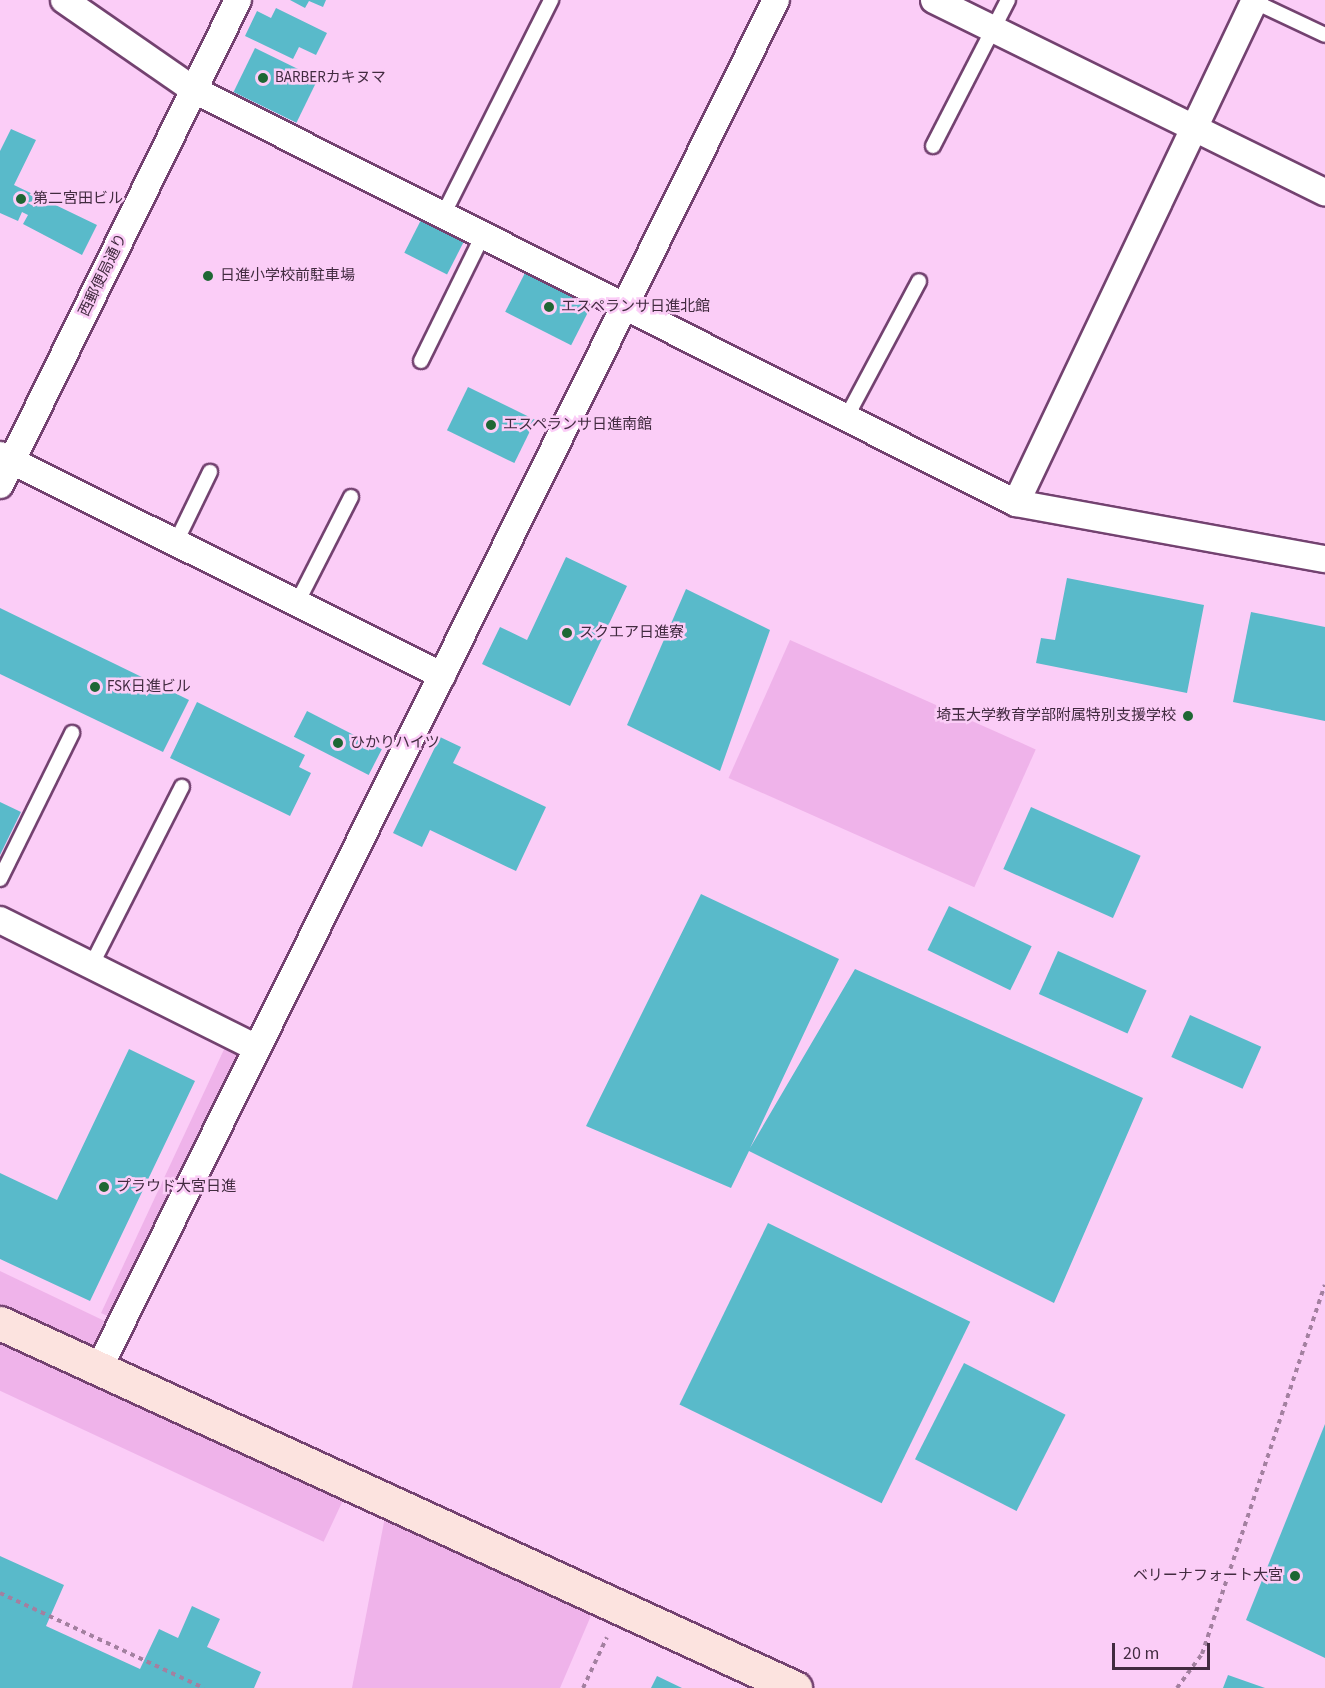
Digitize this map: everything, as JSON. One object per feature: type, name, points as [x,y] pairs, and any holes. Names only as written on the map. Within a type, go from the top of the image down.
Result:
[{"type":"street","points":[[64,0],[194,90],[1016,503],[1325,559]]},
{"type":"street","name":"西郵便局通り","points":[[0,485],[6,458],[238,0]]},
{"type":"street","points":[[99,1368],[776,0]]},
{"type":"street","points":[[934,0],[1325,192]]},
{"type":"street","points":[[1016,503],[1255,1]]},
{"type":"street","points":[[6,458],[442,675]]},
{"type":"street","points":[[0,920],[257,1048]]},
{"type":"street","points":[[0,1323],[795,1688]]},
{"type":"lane","points":[[443,215],[551,0]]},
{"type":"lane","points":[[933,146],[1008,0]]},
{"type":"lane","points":[[1255,1],[1325,35]]},
{"type":"lane","points":[[421,361],[483,235]]},
{"type":"lane","points":[[846,418],[919,281]]},
{"type":"lane","points":[[176,542],[210,472]]},
{"type":"lane","points":[[297,603],[351,497]]},
{"type":"lane","points":[[0,879],[72,733]]},
{"type":"lane","points":[[91,966],[182,787]]},
{"type":"path","points":[[1177,1688],[1202,1654],[1325,1285]]},
{"type":"path","points":[[0,1593],[204,1688]]},
{"type":"path","points":[[583,1688],[620,1609]]},
{"type":"shaded area","points":[[790,640],[1036,749],[974,887],[729,778]]},
{"type":"shaded area","points":[[227,1043],[248,1053],[122,1323],[101,1313]]},
{"type":"shaded area","points":[[0,1271],[113,1325],[97,1362],[0,1318]]},
{"type":"shaded area","points":[[0,1339],[343,1499],[324,1542],[0,1391]]},
{"type":"shaded area","points":[[385,1517],[593,1611],[560,1688],[352,1688]]},
{"type":"building","points":[[290,0],[326,0],[323,7],[309,1],[305,8]]},
{"type":"building","points":[[276,8],[327,33],[316,55],[299,47],[293,59],[245,36],[257,11],[271,18]]},
{"type":"building","points":[[255,48],[318,79],[296,123],[234,92]]},
{"type":"building","name":"第二宮田ビル","points":[[11,129],[36,140],[14,185],[97,225],[82,255],[23,224],[28,215],[22,212],[18,221],[0,213],[0,151]]},
{"type":"building","points":[[422,218],[465,240],[447,275],[404,253]]},
{"type":"building","name":"エスペランサ日進北館","points":[[527,269],[593,303],[571,345],[505,312]]},
{"type":"building","name":"エスペランサ日進南館","points":[[468,387],[535,420],[514,463],[447,430]]},
{"type":"building","name":"スクエア日進寮","points":[[566,557],[627,586],[570,706],[482,664],[500,627],[527,640]]},
{"type":"building","points":[[1067,578],[1204,605],[1187,693],[1036,663],[1041,638],[1055,640]]},
{"type":"building","points":[[686,589],[770,630],[720,771],[627,725]]},
{"type":"building","name":"FSK日進ビル","points":[[0,608],[189,700],[163,752],[0,674]]},
{"type":"building","points":[[1251,612],[1325,627],[1325,721],[1233,702]]},
{"type":"building","points":[[197,702],[305,755],[299,767],[311,773],[290,816],[170,758]]},
{"type":"building","name":"ひかりハイツ","points":[[307,711],[382,749],[369,775],[294,737]]},
{"type":"building","points":[[440,737],[461,747],[453,763],[546,807],[516,871],[430,830],[422,847],[393,833]]},
{"type":"building","points":[[0,802],[21,812],[0,855]]},
{"type":"building","points":[[1031,807],[1141,856],[1113,918],[1003,869]]},
{"type":"building","points":[[701,894],[839,959],[750,1148],[855,969],[1143,1098],[1054,1303],[749,1151],[731,1188],[586,1126]]},
{"type":"building","points":[[949,906],[1032,946],[1010,990],[928,950]]},
{"type":"building","points":[[1058,951],[1147,990],[1127,1033],[1039,994]]},
{"type":"building","points":[[1190,1015],[1261,1047],[1243,1089],[1171,1057]]},
{"type":"building","name":"プラウド大宮日進","points":[[129,1049],[195,1081],[90,1301],[0,1259],[0,1173],[57,1200]]},
{"type":"building","points":[[768,1223],[970,1322],[882,1503],[679,1405]]},
{"type":"building","points":[[964,1363],[1066,1415],[1017,1511],[915,1459]]},
{"type":"building","name":"ベリーナフォート大宮","points":[[1325,1424],[1325,1658],[1246,1620]]},
{"type":"building","points":[[0,1556],[64,1585],[46,1626],[140,1669],[159,1629],[178,1638],[192,1606],[220,1619],[207,1647],[261,1672],[254,1688],[0,1688]]},
{"type":"building","points":[[1228,1675],[1265,1688],[1223,1688]]},
{"type":"building","points":[[657,1676],[682,1688],[651,1688]]},
{"type":"place","name":"BARBERカキヌマ","points":[[263,78]]},
{"type":"place","name":"第二宮田ビル","points":[[21,199]]},
{"type":"place","name":"日進小学校前駐車場","points":[[208,276]]},
{"type":"place","name":"エスペランサ日進北館","points":[[549,307]]},
{"type":"place","name":"エスペランサ日進南館","points":[[491,425]]},
{"type":"place","name":"スクエア日進寮","points":[[567,633]]},
{"type":"place","name":"FSK日進ビル","points":[[95,687]]},
{"type":"place","name":"埼玉大学教育学部附属特別支援学校","points":[[1188,716]]},
{"type":"place","name":"ひかりハイツ","points":[[338,743]]},
{"type":"place","name":"プラウド大宮日進","points":[[104,1187]]},
{"type":"place","name":"ベリーナフォート大宮","points":[[1295,1576]]}]
